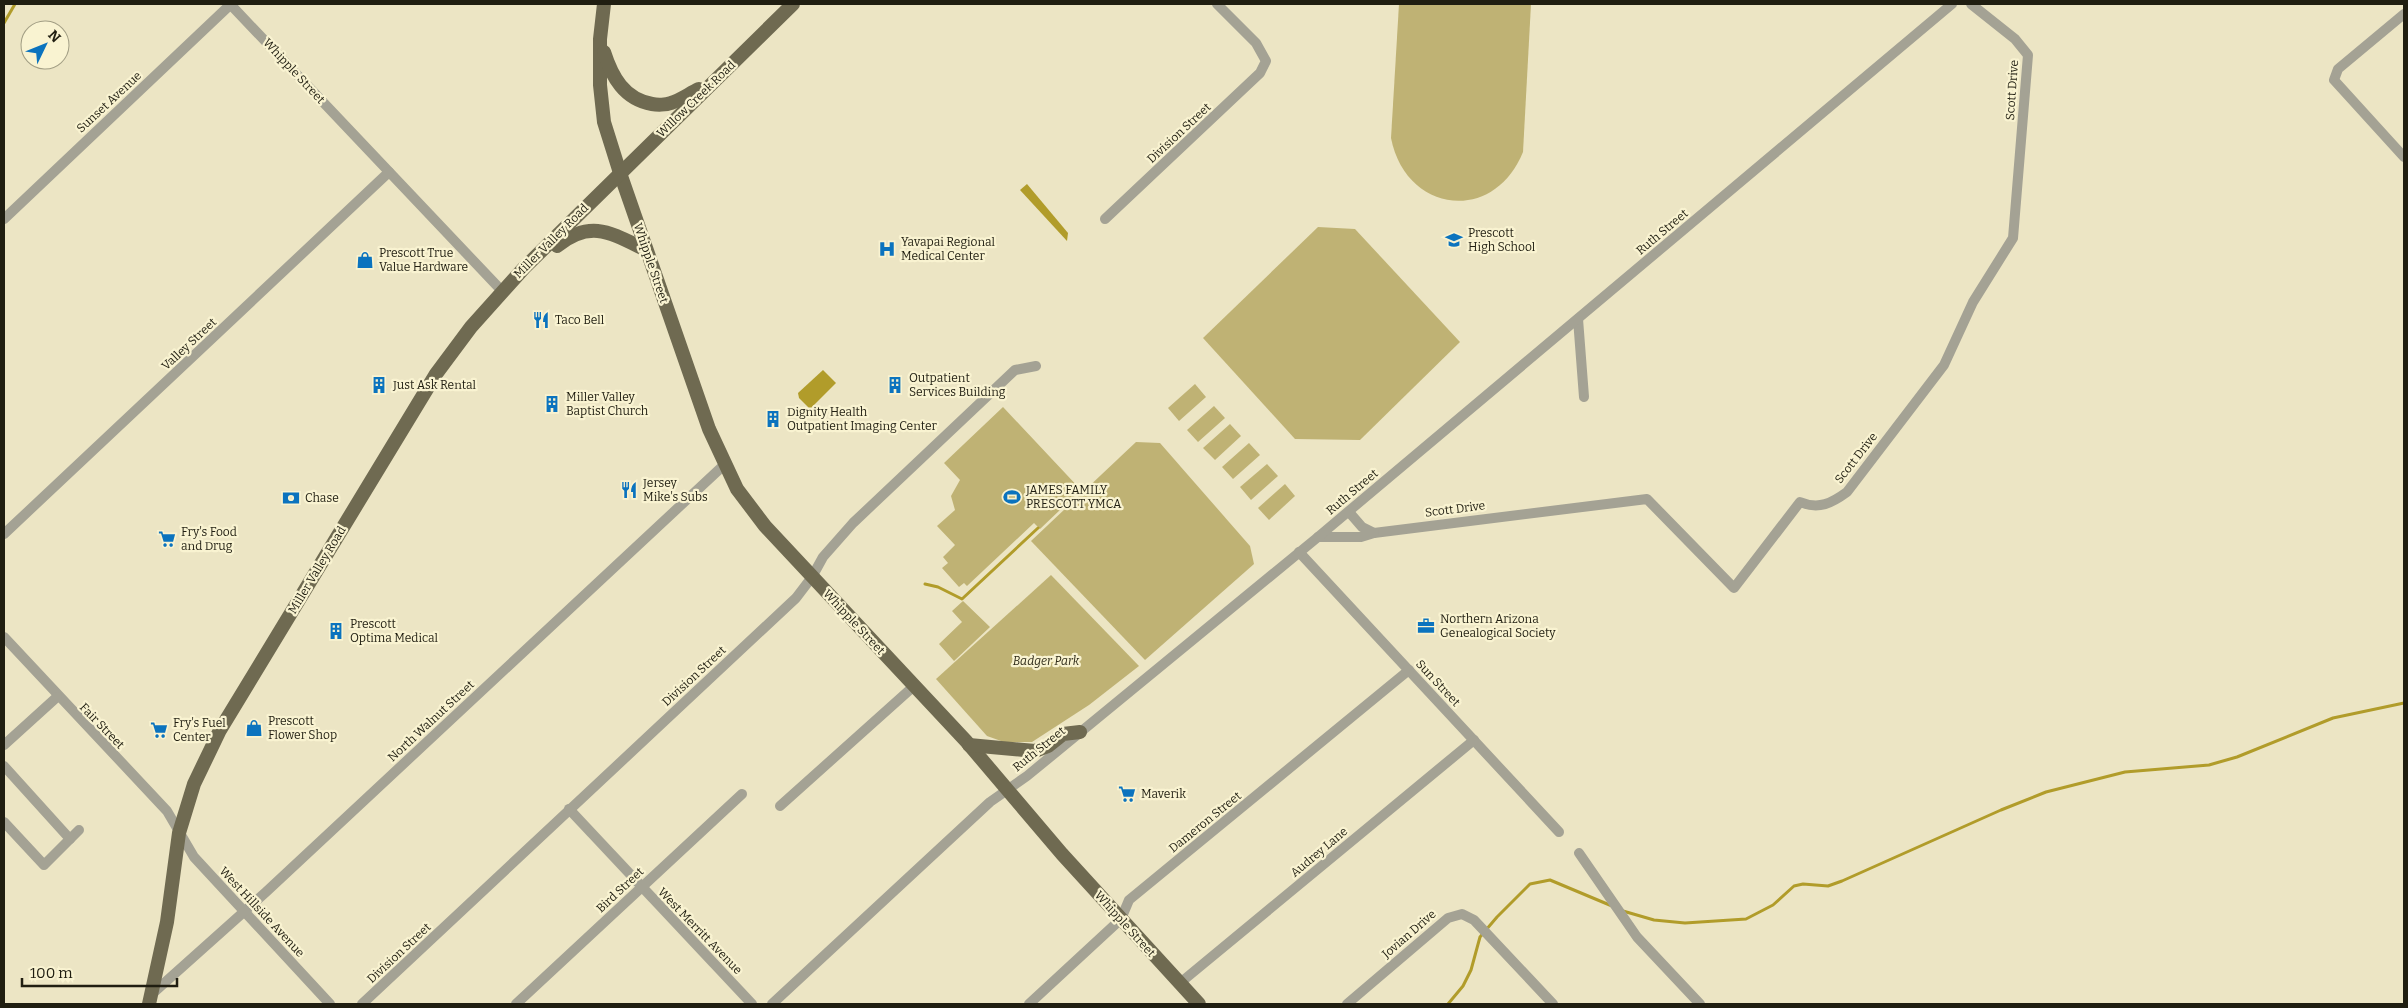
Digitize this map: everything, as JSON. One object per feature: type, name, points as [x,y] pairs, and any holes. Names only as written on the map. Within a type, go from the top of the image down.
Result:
[{"type":"main road","name":"Whipple Street","points":[[604,4],[600,39],[600,85],[604,122],[646,250],[709,429],[724,465],[737,489],[765,526],[969,745],[1121,920],[1199,1004]]},
{"type":"main road","name":"Willow Creek Road","points":[[600,194],[793,4]]},
{"type":"main road","points":[[600,39],[610,70],[620,86],[630,96],[642,102],[670,104],[711,83]]},
{"type":"main road","name":"Miller Valley Road","points":[[151,999],[167,922],[180,833],[194,784],[220,730],[436,374],[471,327],[502,291],[600,194]]},
{"type":"main road","points":[[536,256],[552,250],[572,235],[592,230],[611,234],[646,250]]},
{"type":"main road","points":[[969,745],[1035,751],[1048,746],[1064,734],[1080,732]]},
{"type":"street","name":"Whipple Street","points":[[231,4],[502,291]]},
{"type":"street","name":"Sunset Avenue","points":[[4,218],[231,4]]},
{"type":"street","name":"Division Street","points":[[1105,219],[1260,73],[1266,61],[1256,43],[1217,4]]},
{"type":"street","name":"Ruth Street","points":[[772,1004],[990,802],[1080,732],[1349,512],[1952,4]]},
{"type":"street","name":"Scott Drive","points":[[1318,537],[1361,537],[1374,533],[1647,499],[1734,588],[1800,502],[1811,506],[1832,503],[1847,492],[1944,364],[1973,302],[2013,238],[2028,55],[2015,39],[1971,4]]},
{"type":"street","points":[[2404,14],[2338,69],[2334,80],[2404,157]]},
{"type":"street","name":"Valley Street","points":[[4,534],[390,172]]},
{"type":"street","points":[[1578,319],[1584,397]]},
{"type":"street","name":"Division Street","points":[[362,1004],[796,598],[812,578],[823,557],[853,523],[887,490],[1015,370],[1036,366]]},
{"type":"street","name":"North Walnut Street","points":[[151,999],[724,465]]},
{"type":"street","points":[[1349,512],[1362,527],[1374,533]]},
{"type":"street","name":"Sun Street","points":[[1299,552],[1559,832]]},
{"type":"street","name":"Fair Street","points":[[4,637],[166,811],[180,833]]},
{"type":"street","name":"Dameron Street","points":[[1029,1004],[1121,920],[1129,900],[1409,670]]},
{"type":"street","points":[[780,806],[914,686]]},
{"type":"street","points":[[4,745],[57,696]]},
{"type":"street","name":"Audrey Lane","points":[[1180,983],[1474,740]]},
{"type":"street","points":[[4,766],[70,839]]},
{"type":"street","name":"Bird Street","points":[[516,1004],[742,794]]},
{"type":"street","name":"West Merritt Avenue","points":[[569,809],[752,1004]]},
{"type":"street","points":[[4,822],[44,865],[79,830]]},
{"type":"street","name":"West Hillside Avenue","points":[[180,833],[195,858],[330,1004]]},
{"type":"street","points":[[1578,853],[1637,936],[1700,1004]]},
{"type":"street","name":"Jovian Drive","points":[[1346,1004],[1448,918],[1462,914],[1474,920],[1553,1004]]},
{"type":"green space","points":[[1399,4],[1531,4],[1523,152],[1510,175],[1492,191],[1472,199],[1452,200],[1432,195],[1414,182],[1400,163],[1391,138]]},
{"type":"green space","points":[[1318,227],[1355,229],[1460,342],[1360,440],[1295,439],[1203,338]]},
{"type":"green space","points":[[1195,384],[1206,397],[1179,421],[1168,408]]},
{"type":"green space","points":[[1214,406],[1225,418],[1198,442],[1187,430]]},
{"type":"green space","name":"JAMES FAMILY PRESCOTT YMCA","points":[[1003,407],[1081,490],[1040,529],[1034,523],[967,586],[964,583],[959,587],[942,568],[948,563],[943,557],[955,545],[937,526],[955,510],[951,496],[960,480],[944,463]]},
{"type":"green space","points":[[1230,424],[1241,436],[1215,460],[1203,448]]},
{"type":"green space","points":[[1136,442],[1160,443],[1250,546],[1254,564],[1145,660],[1031,541]]},
{"type":"green space","points":[[1249,443],[1260,455],[1233,479],[1222,467]]},
{"type":"green space","points":[[1267,464],[1278,476],[1251,500],[1240,487]]},
{"type":"green space","points":[[1285,484],[1295,496],[1269,520],[1258,508]]},
{"type":"green space","name":"Badger Park","points":[[1051,575],[1139,666],[1089,705],[1032,742],[1004,742],[987,736],[936,679]]},
{"type":"green space","points":[[963,601],[990,627],[954,661],[939,644],[962,622],[952,611]]},
{"type":"shaded area","points":[[1027,184],[1068,233],[1067,241],[1020,190]]},
{"type":"shaded area","points":[[823,370],[836,383],[810,409],[799,398],[798,393]]},
{"type":"waterway","points":[[4,23],[15,4]]},
{"type":"waterway","points":[[925,584],[938,587],[962,599],[1038,528]]},
{"type":"waterway","points":[[1623,911],[1654,920],[1685,923],[1746,919],[1773,905],[1794,886],[1803,884],[1828,886],[1842,881],[2046,792],[2125,772],[2209,765],[2237,757],[2333,718],[2404,703]]},
{"type":"waterway","points":[[1448,1004],[1463,986],[1471,970],[1480,937],[1530,884],[1550,880],[1612,906]]},
{"type":"place","name":"Prescott High School","points":[[1454,240]]},
{"type":"place","name":"Yavapai Regional Medical Center","points":[[887,249]]},
{"type":"place","name":"Prescott True Value Hardware","points":[[365,260]]},
{"type":"place","name":"Taco Bell","points":[[541,320]]},
{"type":"place","name":"Just Ask Rental","points":[[379,385]]},
{"type":"place","name":"Outpatient Services Building","points":[[895,385]]},
{"type":"place","name":"Miller Valley Baptist Church","points":[[552,404]]},
{"type":"place","name":"Dignity Health Outpatient Imaging Center","points":[[773,419]]},
{"type":"place","name":"Jersey Mike's Subs","points":[[629,490]]},
{"type":"place","name":"JAMES FAMILY PRESCOTT YMCA","points":[[1012,497]]},
{"type":"place","name":"Chase","points":[[291,498]]},
{"type":"place","name":"Fry's Food and Drug","points":[[167,539]]},
{"type":"place","name":"Northern Arizona Genealogical Society","points":[[1426,626]]},
{"type":"place","name":"Prescott Optima Medical","points":[[336,631]]},
{"type":"place","name":"Prescott Flower Shop","points":[[254,728]]},
{"type":"place","name":"Fry's Fuel Center","points":[[159,730]]},
{"type":"place","name":"Maverik","points":[[1127,794]]}]
